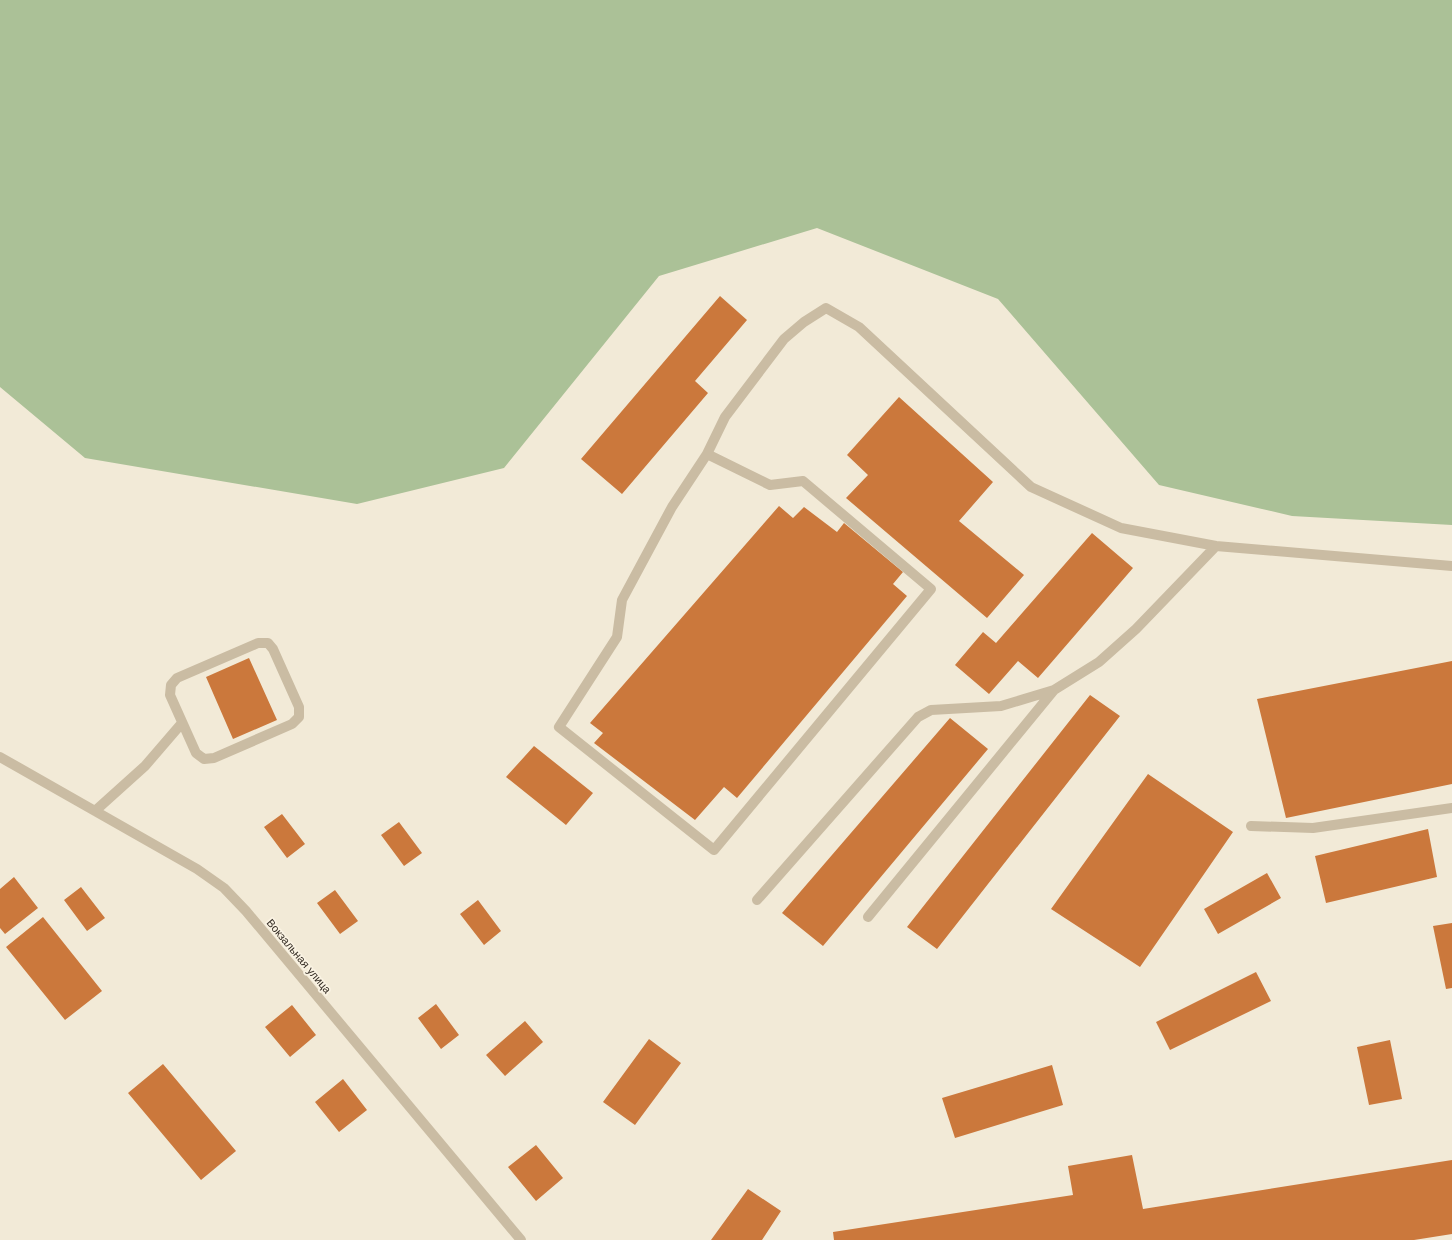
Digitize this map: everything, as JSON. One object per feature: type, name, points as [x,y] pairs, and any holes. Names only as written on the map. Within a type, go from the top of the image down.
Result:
[{"type":"street","points":[[707,454],[770,485],[803,481],[931,589],[714,850],[559,727],[618,637],[622,600],[672,507],[707,454],[725,417],[784,339],[804,322],[826,308],[859,327],[1031,487],[1121,528],[1216,546],[1452,566]]},
{"type":"street","points":[[757,900],[918,717],[931,710],[1001,706],[1054,690],[1099,662],[1136,628],[1216,546]]},
{"type":"street","points":[[258,643],[268,643],[273,649],[299,707],[299,717],[292,724],[214,758],[204,759],[196,753],[182,723],[170,695],[171,685],[177,678],[258,643]]},
{"type":"street","points":[[868,918],[1054,690]]},
{"type":"street","points":[[95,811],[145,766],[182,723]]},
{"type":"street","name":"Вокзальная улица","points":[[0,757],[197,869],[224,888],[246,911],[521,1240]]},
{"type":"street","points":[[1251,826],[1313,828],[1452,808]]},
{"type":"green space","points":[[0,0],[1452,0],[1452,525],[1292,516],[1159,485],[998,299],[817,228],[659,276],[504,468],[357,504],[85,458],[0,387]]},
{"type":"building","points":[[720,296],[747,320],[695,381],[708,393],[622,494],[581,459]]},
{"type":"building","points":[[899,397],[993,482],[959,521],[1024,575],[987,618],[846,498],[868,475],[847,455]]},
{"type":"building","points":[[779,506],[793,518],[804,507],[837,532],[844,523],[903,572],[893,584],[907,596],[737,798],[724,787],[695,820],[594,743],[603,733],[590,723]]},
{"type":"building","points":[[1092,533],[1133,568],[1038,678],[1018,661],[989,694],[955,665],[983,632],[996,643]]},
{"type":"building","points":[[249,658],[277,720],[233,739],[206,677]]},
{"type":"building","points":[[1452,661],[1452,784],[1286,818],[1257,699]]},
{"type":"building","points":[[1090,695],[1120,716],[937,949],[907,927]]},
{"type":"building","points":[[950,718],[988,749],[823,946],[782,913]]},
{"type":"building","points":[[534,746],[593,793],[566,825],[506,777]]},
{"type":"building","points":[[1148,774],[1233,832],[1140,967],[1051,909]]},
{"type":"building","points":[[282,814],[305,844],[287,858],[264,827]]},
{"type":"building","points":[[399,822],[422,853],[404,866],[381,835]]},
{"type":"building","points":[[1428,829],[1437,877],[1326,903],[1315,856]]},
{"type":"building","points":[[1267,873],[1281,898],[1218,934],[1204,909]]},
{"type":"building","points":[[14,877],[38,908],[5,934],[0,928],[0,889]]},
{"type":"building","points":[[81,887],[105,918],[87,931],[64,900]]},
{"type":"building","points":[[335,890],[358,921],[340,934],[317,903]]},
{"type":"building","points":[[478,900],[501,931],[484,945],[460,914]]},
{"type":"building","points":[[43,917],[102,991],[65,1020],[6,947]]},
{"type":"building","points":[[1452,923],[1452,988],[1446,989],[1433,926]]},
{"type":"building","points":[[1256,972],[1271,1001],[1170,1050],[1156,1022]]},
{"type":"building","points":[[436,1004],[459,1035],[441,1049],[418,1018]]},
{"type":"building","points":[[292,1005],[316,1035],[290,1057],[265,1027]]},
{"type":"building","points":[[525,1021],[543,1042],[505,1076],[486,1055]]},
{"type":"building","points":[[649,1039],[681,1063],[635,1125],[603,1102]]},
{"type":"building","points":[[1390,1040],[1402,1099],[1369,1105],[1357,1047]]},
{"type":"building","points":[[163,1064],[236,1151],[201,1180],[128,1093]]},
{"type":"building","points":[[1052,1065],[1063,1105],[955,1138],[942,1098]]},
{"type":"building","points":[[343,1079],[367,1110],[339,1132],[315,1102]]},
{"type":"building","points":[[536,1145],[563,1178],[536,1201],[508,1167]]},
{"type":"building","points":[[1132,1155],[1143,1209],[1452,1160],[1452,1234],[1414,1240],[834,1240],[833,1232],[1073,1195],[1068,1166]]},
{"type":"building","points":[[748,1189],[781,1211],[762,1240],[711,1240]]}]
